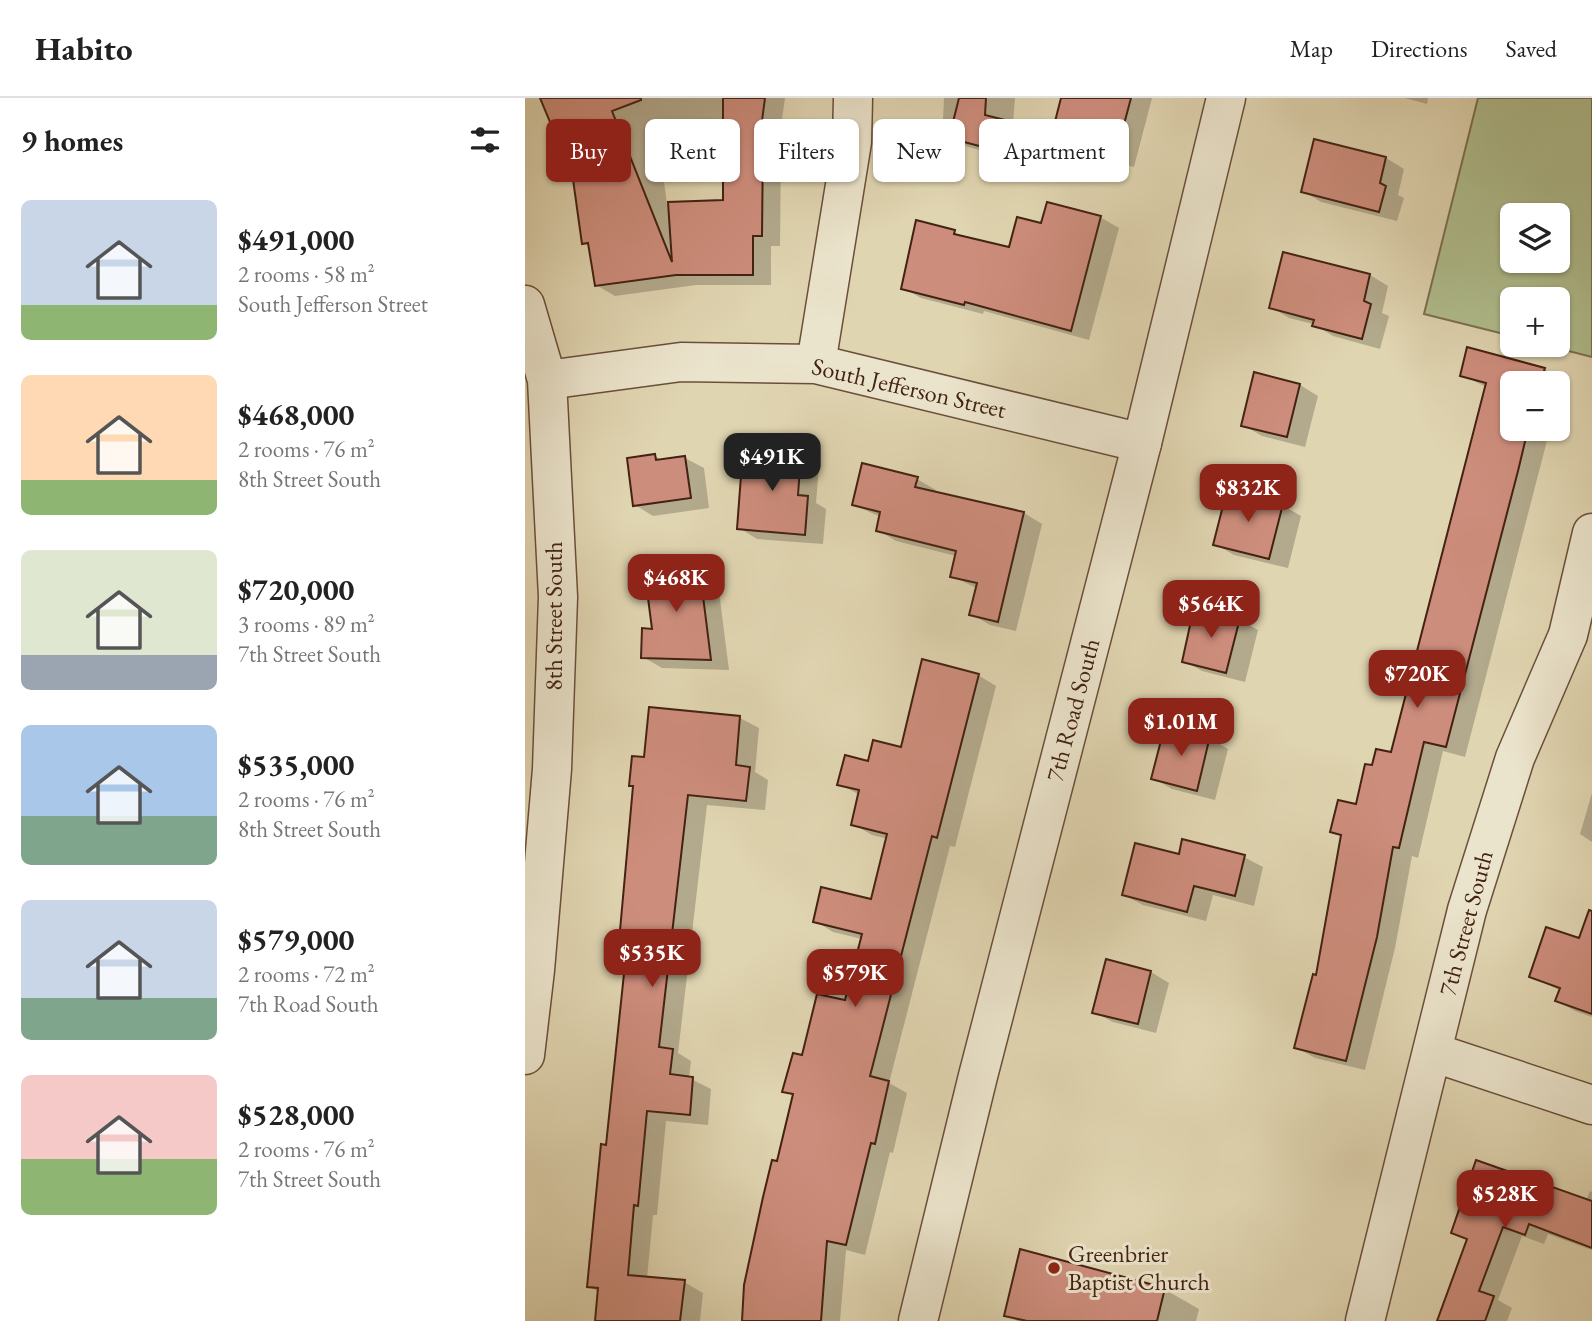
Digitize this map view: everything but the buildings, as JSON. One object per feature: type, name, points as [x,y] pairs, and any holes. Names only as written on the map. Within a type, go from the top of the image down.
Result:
[{"type":"street","points":[[816,364],[852,142],[853,98]]},
{"type":"street","name":"7th Road South","points":[[918,1321],[978,1076],[1142,443],[1226,98]]},
{"type":"street","name":"8th Street South","points":[[525,305],[547,380],[557,610],[552,769],[525,1055]]},
{"type":"street","name":"South Jefferson Street","points":[[547,380],[681,362],[816,364],[1142,443]]},
{"type":"street","name":"7th Street South","points":[[1365,1321],[1467,910],[1515,758],[1580,638],[1592,533]]},
{"type":"street","points":[[1432,1052],[1592,1105]]},
{"type":"green space","points":[[1478,98],[1592,98],[1592,357],[1570,351],[1570,287],[1500,287],[1500,333],[1424,314]]},
{"type":"place","name":"Greenbrier Baptist Church","points":[[1054,1268]]}]
